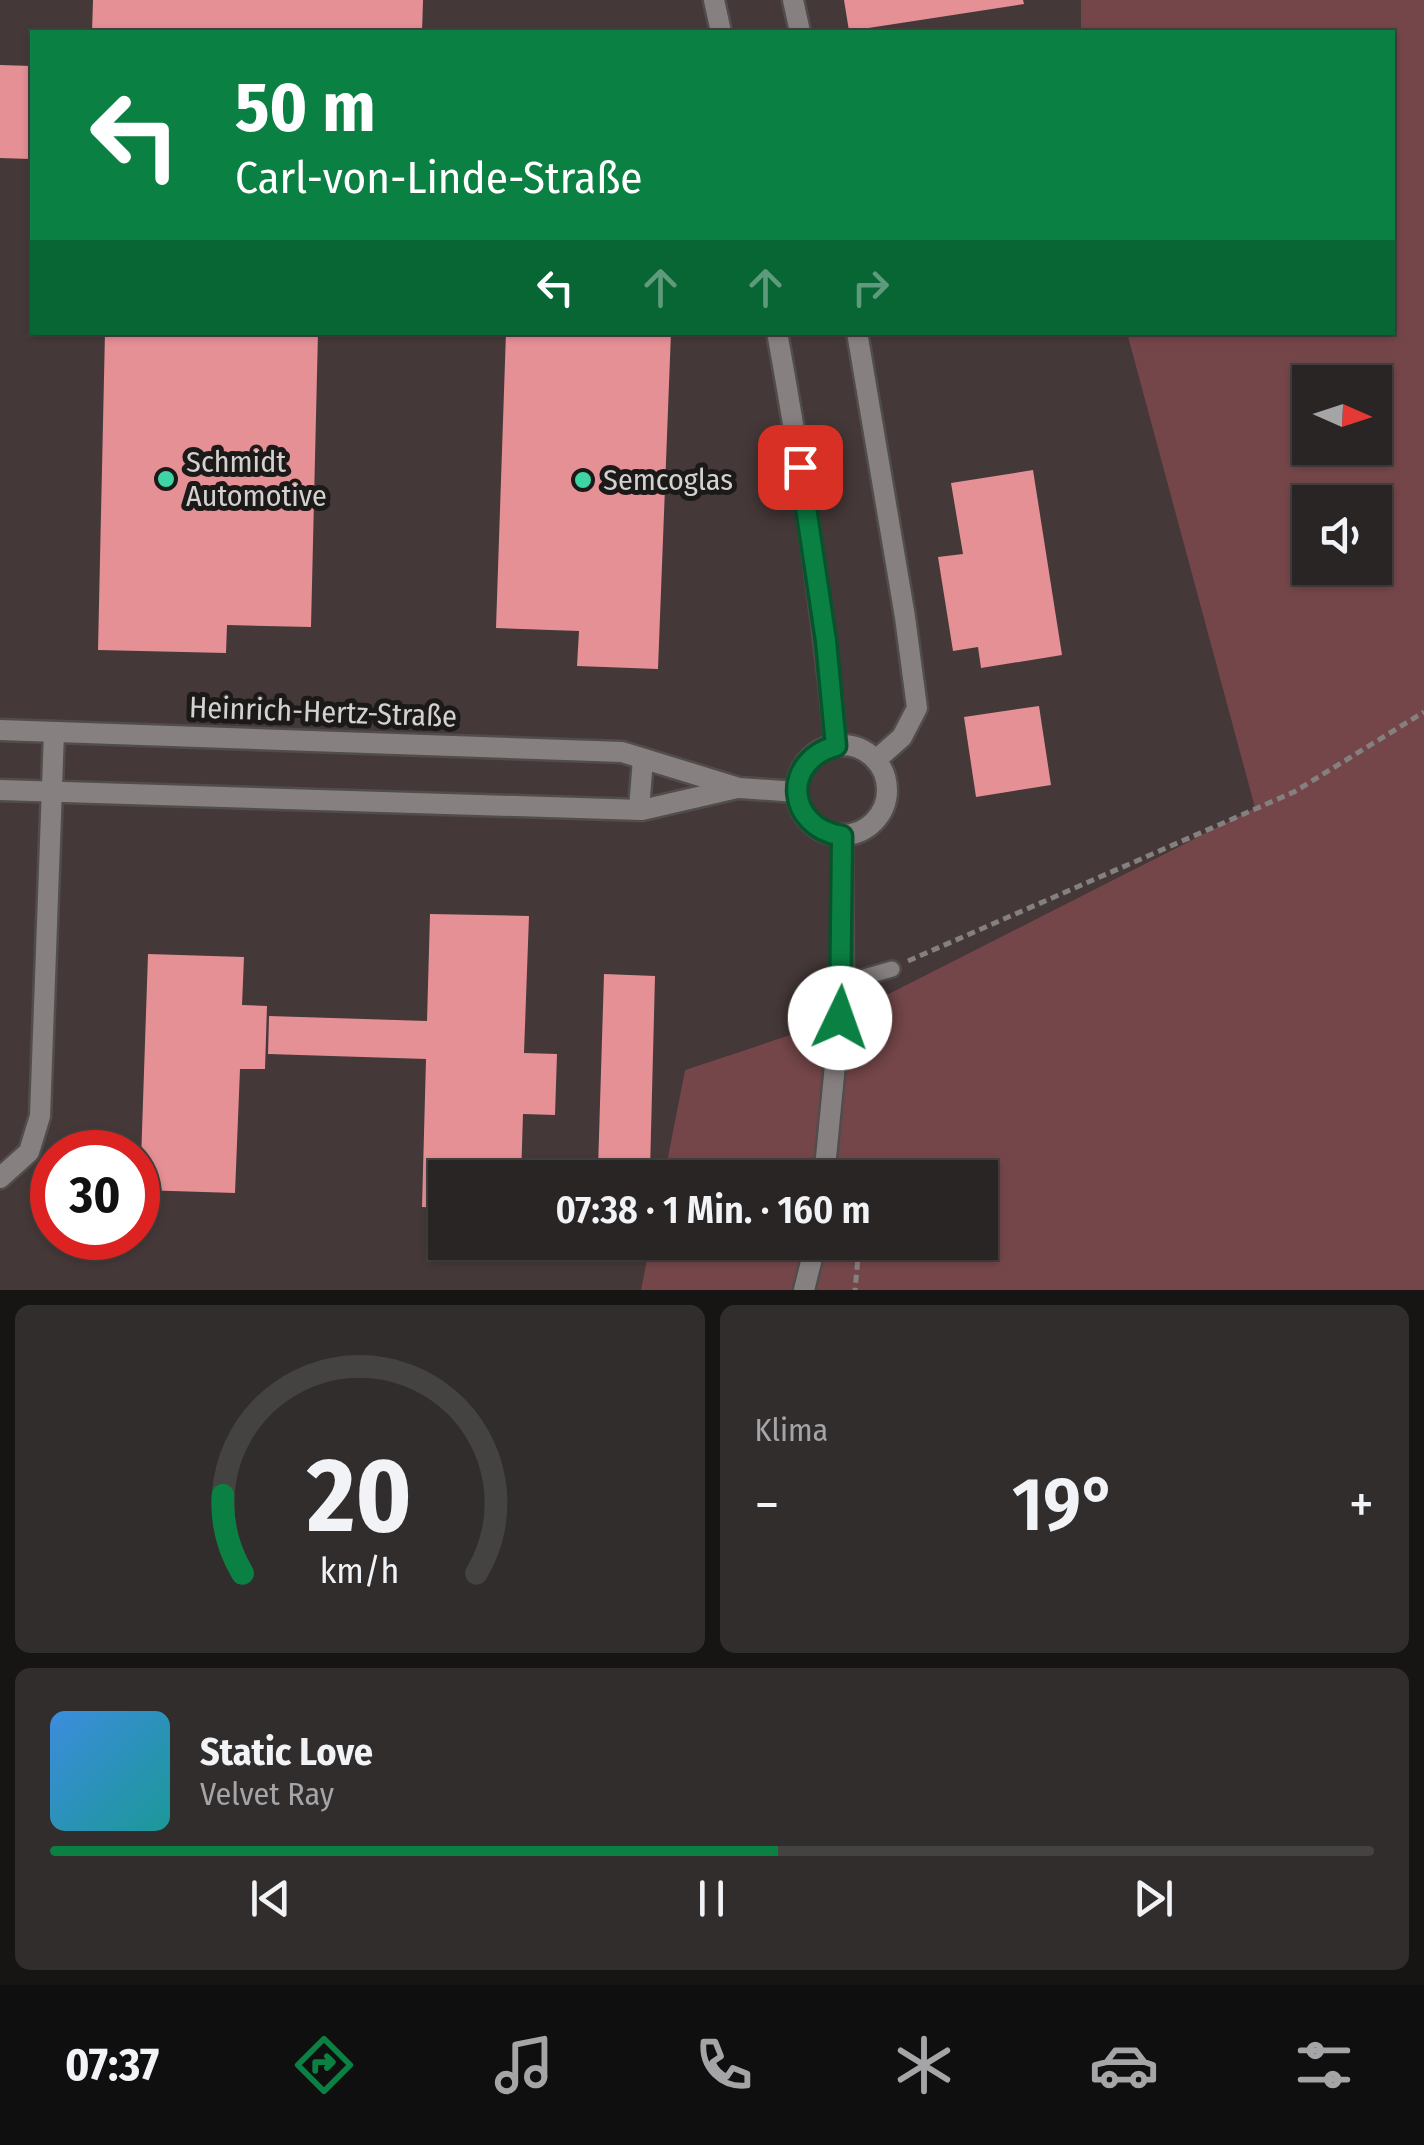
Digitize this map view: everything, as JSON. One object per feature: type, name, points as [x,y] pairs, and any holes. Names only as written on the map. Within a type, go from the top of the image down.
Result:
[{"type":"street","points":[[714,0],[721,30]]},
{"type":"street","points":[[793,0],[800,30]]},
{"type":"street","points":[[778,335],[826,641],[836,746]]},
{"type":"street","points":[[858,335],[905,617],[916,708],[902,738],[876,760]]},
{"type":"street","name":"Heinrich-Hertz-Straße","points":[[0,730],[622,752],[739,788],[797,792]]},
{"type":"street","points":[[0,1178],[29,1152],[40,1116],[54,732]]},
{"type":"street","points":[[836,746],[864,750],[876,760],[888,787],[880,816],[857,834],[842,836],[816,828],[806,818],[797,792],[798,778],[812,756],[836,746]]},
{"type":"street","points":[[638,810],[644,759]]},
{"type":"street","name":"Heinrich-Hertz-Straße","points":[[0,790],[638,810],[739,788]]},
{"type":"street","points":[[826,1160],[843,983],[842,836]]},
{"type":"street","points":[[804,1290],[812,1260]]},
{"type":"lane","points":[[843,983],[892,969]]},
{"type":"path","points":[[892,969],[944,942],[1294,792],[1424,712]]},
{"type":"path","points":[[855,1290],[857,1260]]},
{"type":"shaded area","points":[[0,0],[1081,0],[1081,30],[30,30],[30,335],[1128,335],[1255,808],[840,1018],[685,1070],[667,1160],[428,1160],[428,1260],[647,1260],[641,1290],[0,1290]]},
{"type":"shaded area","points":[[1081,0],[1424,0],[1424,1290],[641,1290],[647,1260],[998,1260],[998,1160],[667,1160],[685,1070],[841,1018],[1255,808],[1128,335],[1395,335],[1395,30],[1081,30]]},
{"type":"building","points":[[93,0],[423,0],[422,30],[92,30]]},
{"type":"building","points":[[844,0],[1023,0],[1024,4],[855,30],[849,30]]},
{"type":"building","points":[[0,65],[30,66],[30,159],[0,158]]},
{"type":"building","name":"Schmidt Automotive","points":[[105,335],[318,335],[311,627],[227,625],[226,653],[98,650]]},
{"type":"building","name":"Semcoglas","points":[[506,335],[671,335],[658,669],[577,666],[579,631],[496,628]]},
{"type":"building","points":[[1033,470],[1062,655],[981,668],[978,647],[953,651],[938,557],[963,554],[951,483]]},
{"type":"building","points":[[1039,706],[1051,785],[976,797],[964,717]]},
{"type":"building","points":[[430,914],[529,916],[524,1053],[557,1054],[555,1115],[523,1114],[522,1160],[428,1160],[428,1207],[422,1207],[426,1059],[268,1054],[269,1016],[427,1021]]},
{"type":"building","points":[[148,954],[244,957],[242,1005],[267,1006],[265,1069],[240,1069],[235,1193],[160,1191],[160,1130],[142,1130]]},
{"type":"building","points":[[604,974],[655,976],[650,1160],[598,1160]]},
{"type":"place","name":"Schmidt Automotive","points":[[166,479]]},
{"type":"place","name":"Semcoglas","points":[[583,480]]},
{"type":"route","points":[[800,467],[826,641],[836,746],[812,756],[798,778],[797,792],[806,818],[816,828],[842,836],[840,1018]]}]
